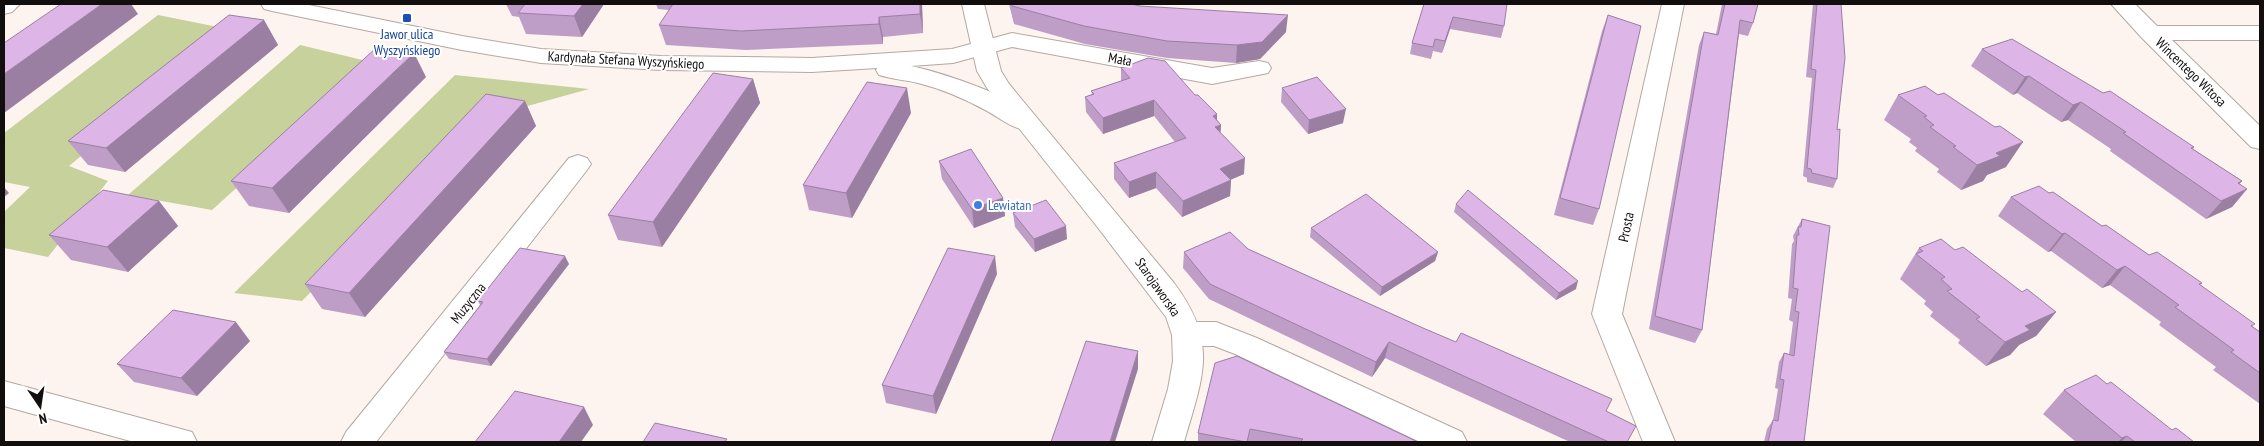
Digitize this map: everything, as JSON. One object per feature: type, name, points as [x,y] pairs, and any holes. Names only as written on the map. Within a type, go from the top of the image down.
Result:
[{"type":"street","points":[[4,7],[9,4]]},
{"type":"street","name":"Kardynała Stefana Wyszyńskiego","points":[[272,4],[462,43],[541,56],[690,65],[812,65],[953,56],[982,46]]},
{"type":"street","points":[[348,19],[368,4]]},
{"type":"street","name":"Starojaworska","points":[[973,4],[989,71],[999,88],[1154,280],[1175,308],[1187,334]]},
{"type":"street","name":"Prosta","points":[[1659,442],[1615,338],[1607,314],[1673,4]]},
{"type":"street","name":"Wincentego Witosa","points":[[2122,4],[2260,141]]},
{"type":"street","points":[[2150,33],[2260,34]]},
{"type":"street","name":"Mała","points":[[982,46],[1012,40],[1212,76],[1259,68]]},
{"type":"street","points":[[812,65],[891,70],[926,78],[975,94],[1027,123]]},
{"type":"street","name":"Muzyczna","points":[[358,442],[578,164]]},
{"type":"street","points":[[1168,442],[1185,380],[1188,358],[1187,334],[1216,334],[1246,346],[1451,442]]},
{"type":"street","points":[[4,393],[181,442]]},
{"type":"green space","points":[[158,15],[233,30],[69,166],[108,181],[48,257],[4,248],[4,212],[30,187],[4,182],[4,133]]},
{"type":"green space","points":[[300,45],[375,63],[212,210],[128,195]]},
{"type":"green space","points":[[455,75],[589,89],[524,107],[492,107],[302,301],[234,293]]},
{"type":"building","points":[[61,4],[102,4],[4,74],[4,43]]},
{"type":"building","points":[[525,4],[583,4],[574,16],[518,13]]},
{"type":"building","points":[[673,4],[920,4],[920,14],[879,17],[879,24],[741,31],[659,25]]},
{"type":"building","points":[[1012,4],[1131,4],[1288,15],[1262,42],[1237,45],[1167,41],[1084,26],[1012,6]]},
{"type":"building","points":[[1424,4],[1507,4],[1504,26],[1453,17],[1445,41],[1435,39],[1433,47],[1412,43]]},
{"type":"building","points":[[1725,4],[1758,4],[1753,23],[1740,20],[1702,330],[1655,316],[1704,32],[1718,35]]},
{"type":"building","points":[[1817,4],[1841,4],[1845,58],[1837,130],[1840,129],[1837,179],[1812,173],[1811,169],[1807,168],[1816,70],[1811,69]]},
{"type":"building","points":[[229,15],[264,20],[106,148],[68,141]]},
{"type":"building","points":[[1608,15],[1641,26],[1599,209],[1560,198]]},
{"type":"building","points":[[2012,39],[2103,93],[2110,91],[2242,181],[2238,183],[2247,189],[2221,201],[2081,102],[2073,105],[2029,76],[2025,77],[1982,49]]},
{"type":"building","points":[[377,47],[414,53],[272,188],[231,181]]},
{"type":"building","points":[[1148,58],[1165,61],[1195,95],[1198,95],[1217,114],[1213,116],[1221,125],[1215,127],[1245,158],[1220,169],[1231,180],[1183,201],[1156,172],[1129,182],[1114,163],[1186,138],[1154,100],[1103,118],[1085,97],[1094,94],[1091,91],[1130,78],[1121,68]]},
{"type":"building","points":[[713,73],[753,79],[653,222],[608,215]]},
{"type":"building","points":[[1317,77],[1346,109],[1309,120],[1282,88]]},
{"type":"building","points":[[867,82],[907,88],[846,193],[803,185]]},
{"type":"building","points":[[1925,86],[1938,95],[1944,93],[1995,127],[2000,126],[2023,142],[1996,153],[2000,156],[1977,165],[1953,147],[1956,146],[1930,127],[1934,125],[1924,117],[1927,116],[1898,95]]},
{"type":"building","points":[[486,94],[525,101],[349,293],[305,284]]},
{"type":"building","points":[[971,149],[1003,198],[972,209],[939,161]]},
{"type":"building","points":[[2039,186],[2049,193],[2053,192],[2102,226],[2106,225],[2149,255],[2157,252],[2202,283],[2199,284],[2255,324],[2251,326],[2260,332],[2260,373],[2231,352],[2234,350],[2175,307],[2179,305],[2125,266],[2117,270],[2065,233],[2062,234],[2011,197]]},
{"type":"building","points":[[103,190],[159,201],[107,247],[49,235]]},
{"type":"building","points":[[1468,190],[1578,281],[1559,293],[1456,204]]},
{"type":"building","points":[[1366,194],[1438,252],[1382,287],[1311,228]]},
{"type":"building","points":[[1046,200],[1066,226],[1034,239],[1013,213]]},
{"type":"building","points":[[1802,219],[1830,226],[1804,442],[1768,442],[1773,420],[1778,421],[1784,380],[1780,379],[1784,353],[1794,356],[1799,312],[1795,311],[1798,289],[1793,288],[1797,235],[1799,235],[1798,227],[1801,227]]},
{"type":"building","points":[[1230,232],[1248,249],[1423,328],[1456,342],[1461,333],[1612,399],[1606,411],[1636,426],[1627,442],[1609,442],[1389,342],[1376,362],[1210,284],[1184,252]]},
{"type":"building","points":[[1941,239],[1955,250],[1963,247],[2022,292],[2027,289],[2056,312],[2025,326],[2030,330],[2005,342],[1976,319],[1980,317],[1947,291],[1952,289],[1941,279],[1945,277],[1916,254],[1923,251],[1919,248]]},
{"type":"building","points":[[520,248],[565,256],[487,359],[444,352],[483,302],[478,301]]},
{"type":"building","points":[[948,248],[995,256],[933,396],[882,385]]},
{"type":"building","points":[[173,310],[236,322],[181,378],[117,364]]},
{"type":"building","points":[[1086,341],[1138,351],[1110,442],[1051,442]]},
{"type":"building","points":[[1237,356],[1418,442],[1300,442],[1303,439],[1250,429],[1246,442],[1198,433],[1215,363]]},
{"type":"building","points":[[2096,375],[2107,384],[2111,382],[2172,430],[2176,428],[2194,442],[2135,442],[2127,436],[2122,438],[2064,390]]},
{"type":"building","points":[[515,391],[584,407],[559,442],[475,442]]},
{"type":"building","points":[[655,423],[727,439],[725,442],[643,442]]},
{"type":"place","name":"Jawor ulica Wyszyńskiego","points":[[407,18]]},
{"type":"place","name":"Lewiatan","points":[[978,205]]}]
